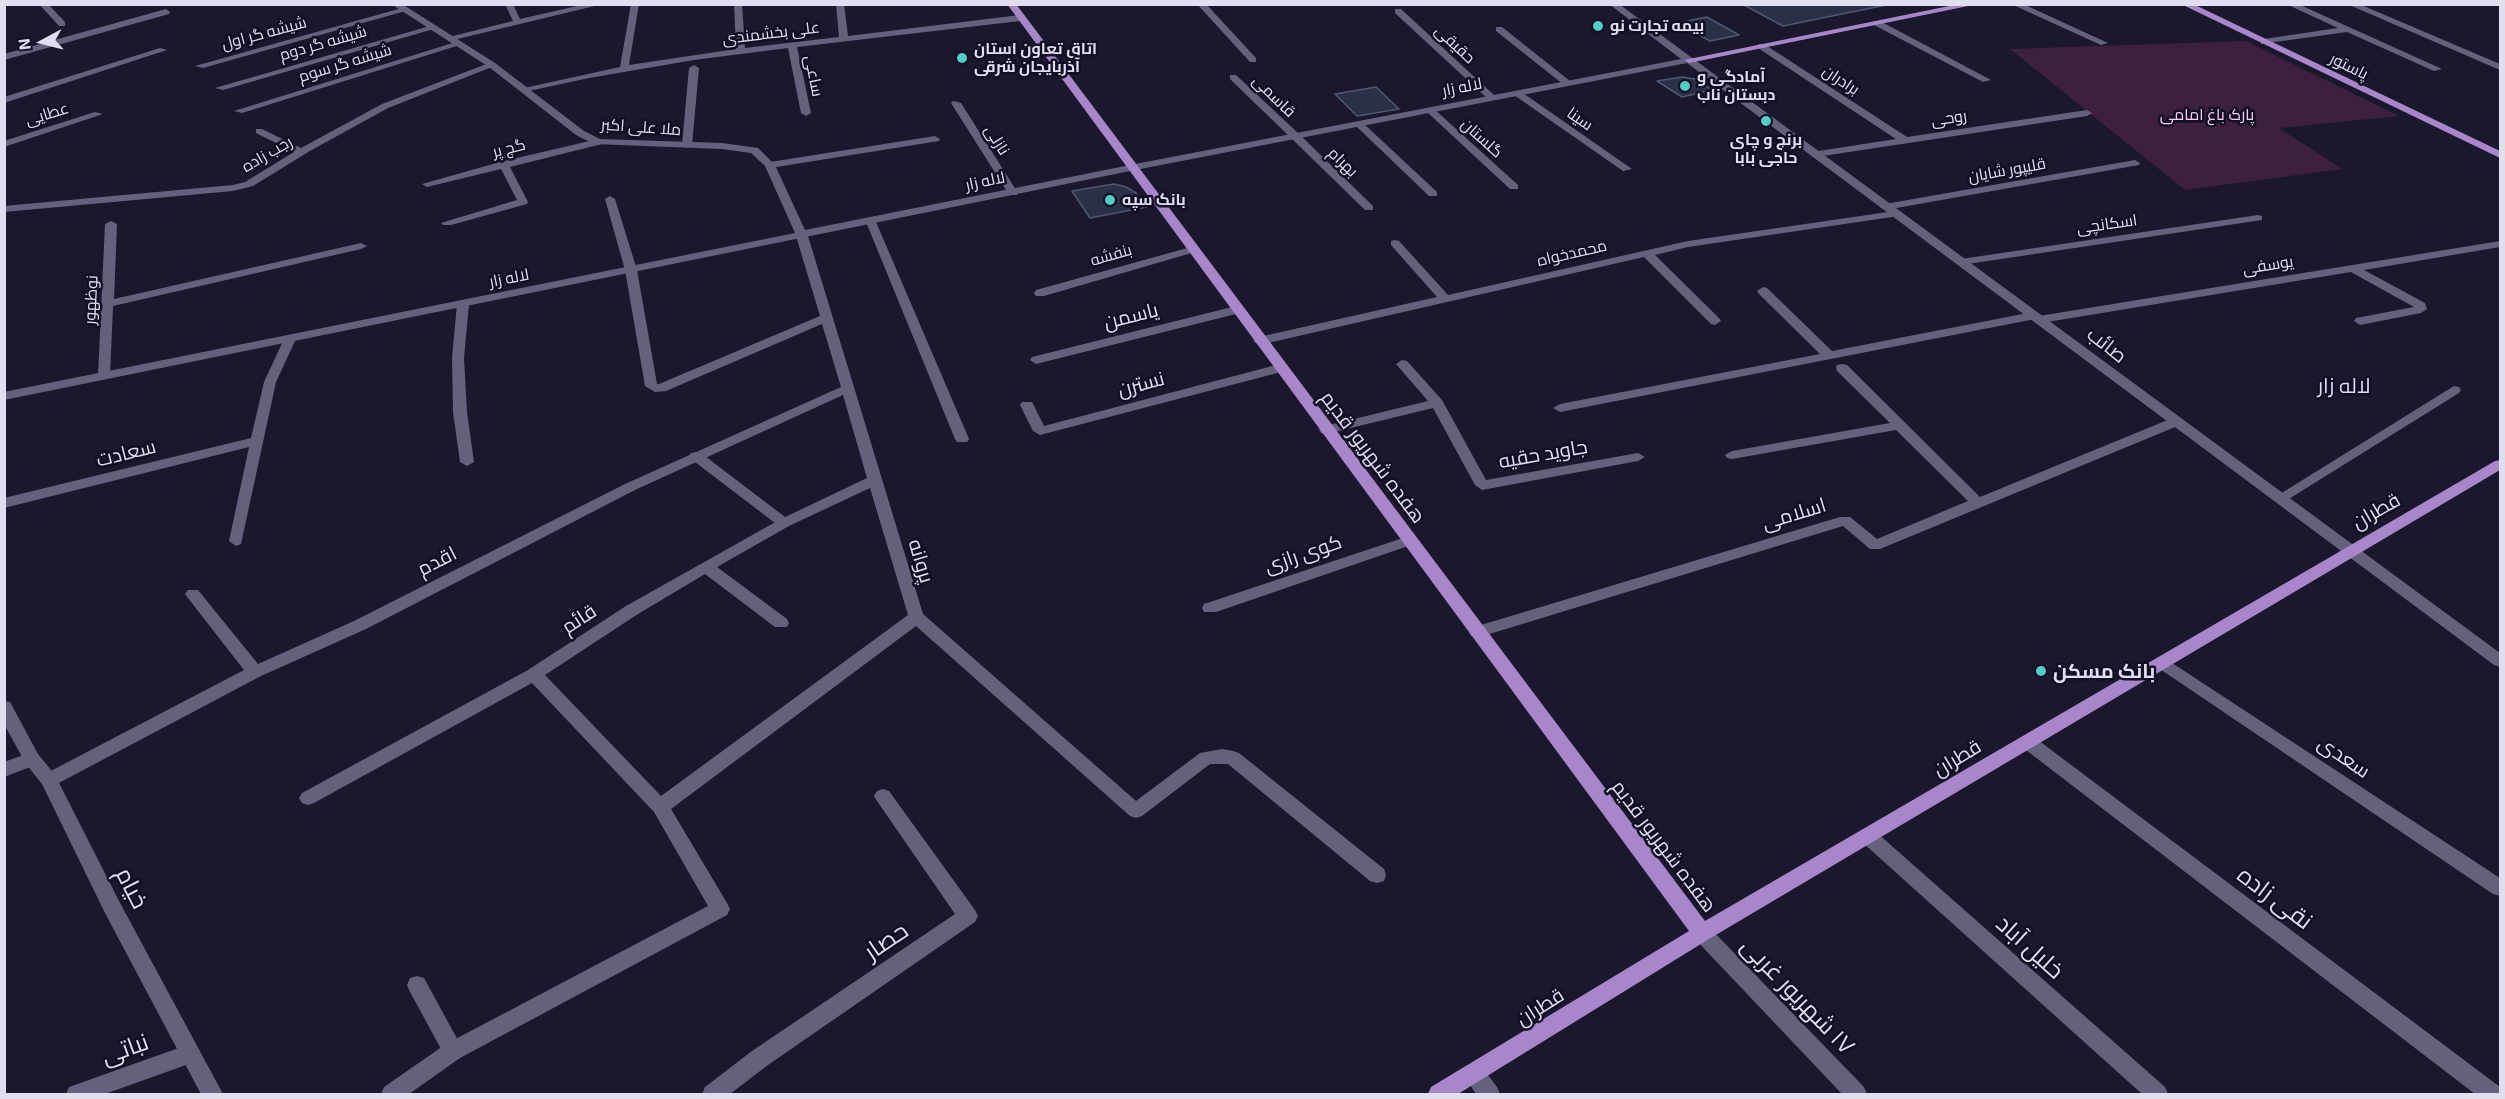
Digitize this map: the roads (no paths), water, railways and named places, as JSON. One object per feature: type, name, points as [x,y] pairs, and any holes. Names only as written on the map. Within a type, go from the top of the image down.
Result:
[{"type":"main road","name":"هفده شهریور قدیم","points":[[1011,4],[1130,168],[1702,933]]},
{"type":"main road","name":"لاله زار","points":[[1689,60],[1974,4]]},
{"type":"main road","name":"پاستور","points":[[2185,4],[2500,155]]},
{"type":"main road","name":"قطران","points":[[1439,1095],[1702,933],[1869,837],[2350,552],[2497,469]]},
{"type":"street","points":[[43,4],[62,24]]},
{"type":"street","name":"ملا علی اکبر","points":[[394,4],[492,65],[580,133],[598,142],[754,150],[770,165]]},
{"type":"street","points":[[509,4],[518,22]]},
{"type":"street","points":[[449,38],[599,4]]},
{"type":"street","points":[[624,69],[635,4]]},
{"type":"street","points":[[738,4],[741,52]]},
{"type":"street","points":[[840,4],[844,39]]},
{"type":"street","points":[[1201,4],[1253,60]]},
{"type":"street","name":"صائب","points":[[1614,4],[2500,661]]},
{"type":"street","points":[[2016,4],[2104,43]]},
{"type":"street","points":[[2290,4],[2437,69]]},
{"type":"street","points":[[2351,4],[2500,67]]},
{"type":"street","name":"شیشه گر اول","points":[[200,66],[405,10]]},
{"type":"street","name":"حقیقی","points":[[1398,11],[1492,98]]},
{"type":"street","points":[[4,57],[166,12]]},
{"type":"street","name":"علی بخشمندی","points":[[527,90],[624,69],[792,45],[1020,18]]},
{"type":"street","points":[[1877,23],[1986,80]]},
{"type":"street","name":"شیشه گر دوم","points":[[220,88],[433,28]]},
{"type":"street","points":[[1499,29],[1568,83]]},
{"type":"street","points":[[2264,42],[2345,30]]},
{"type":"street","name":"شیشه گر سوم","points":[[239,111],[459,44]]},
{"type":"street","name":"ساعی","points":[[792,45],[806,113]]},
{"type":"street","name":"برادران","points":[[1761,46],[1904,140]]},
{"type":"street","points":[[4,100],[163,50]]},
{"type":"street","name":"لاله زار","points":[[4,396],[1130,168],[1689,60]]},
{"type":"street","name":"رجب زاده","points":[[4,209],[233,188],[249,184],[385,106],[492,65]]},
{"type":"street","points":[[687,145],[694,68]]},
{"type":"street","name":"قاسمی","points":[[1233,77],[1295,136]]},
{"type":"street","name":"سینا","points":[[1516,93],[1627,169]]},
{"type":"street","name":"نازلی","points":[[956,103],[1013,193]]},
{"type":"street","name":"گلستان","points":[[1430,110],[1514,187]]},
{"type":"street","name":"روحی","points":[[1816,154],[2087,113]]},
{"type":"street","name":"عطایی","points":[[4,144],[98,114]]},
{"type":"street","points":[[1359,124],[1433,194]]},
{"type":"street","points":[[259,131],[302,152]]},
{"type":"street","name":"بهرام","points":[[1295,136],[1369,208]]},
{"type":"street","points":[[802,236],[770,165],[935,139]]},
{"type":"street","name":"گچ پر","points":[[427,184],[598,142]]},
{"type":"street","name":"قلیپور شایان","points":[[1890,210],[2135,163]]},
{"type":"street","points":[[447,223],[523,202],[504,164]]},
{"type":"street","points":[[610,199],[632,270],[651,386],[661,388],[826,318]]},
{"type":"street","name":"محمدخواه","points":[[1259,341],[1688,244],[1890,210]]},
{"type":"street","name":"اسکانچی","points":[[1961,262],[2258,218]]},
{"type":"street","points":[[871,222],[962,439]]},
{"type":"street","name":"نوظهور","points":[[104,376],[111,224]]},
{"type":"street","name":"پروانه","points":[[802,236],[916,617]]},
{"type":"street","points":[[1395,243],[1445,299]]},
{"type":"street","name":"یوسفی","points":[[1560,408],[2037,318],[2500,244]]},
{"type":"street","points":[[108,304],[361,246]]},
{"type":"street","name":"بنفشه","points":[[1040,293],[1191,249]]},
{"type":"street","points":[[1646,253],[1715,321]]},
{"type":"street","points":[[2352,268],[2421,306],[2421,309],[2360,321]]},
{"type":"street","points":[[1763,291],[1829,356]]},
{"type":"street","points":[[463,304],[458,358],[460,412],[468,462]]},
{"type":"street","name":"یاسمن","points":[[1036,360],[1236,310]]},
{"type":"street","points":[[236,541],[270,382],[290,339]]},
{"type":"street","points":[[1326,430],[1437,403],[1402,364]]},
{"type":"street","name":"نسترن","points":[[1027,405],[1040,431],[1280,368]]},
{"type":"street","points":[[1842,368],[1978,503]]},
{"type":"street","name":"اقدم","points":[[49,780],[255,672],[360,625],[552,525],[696,456],[848,388]]},
{"type":"street","points":[[2279,499],[2454,390]]},
{"type":"street","name":"جاوید حقیه","points":[[1437,403],[1482,485],[1638,457]]},
{"type":"street","name":"اسلامی","points":[[1477,632],[1845,520],[1875,545],[2175,422]]},
{"type":"street","points":[[1732,455],[1900,425]]},
{"type":"street","name":"سعادت","points":[[4,503],[257,441]]},
{"type":"street","points":[[696,456],[784,523]]},
{"type":"street","name":"قائم","points":[[308,798],[534,674],[632,610],[784,523],[875,480]]},
{"type":"street","name":"کوی رازی","points":[[1210,608],[1409,541]]},
{"type":"street","points":[[706,567],[780,623]]},
{"type":"street","points":[[193,594],[255,672]]},
{"type":"street","points":[[660,807],[916,617],[1136,811],[1206,758],[1222,756],[1233,758],[1377,875]]},
{"type":"street","name":"سعدی","points":[[2163,663],[2500,888]]},
{"type":"street","points":[[392,1095],[453,1051],[720,909],[660,807],[534,674]]},
{"type":"street","name":"خیام","points":[[4,706],[32,759],[49,780],[112,907],[212,1095]]},
{"type":"street","name":"نقی زاده","points":[[2028,742],[2492,1095]]},
{"type":"street","points":[[4,770],[32,759]]},
{"type":"street","name":"حصار","points":[[713,1095],[760,1058],[968,916],[883,796]]},
{"type":"street","name":"خلیل آباد","points":[[1869,837],[2157,1095]]},
{"type":"street","name":"١٧ شهریور غربی","points":[[1702,933],[1856,1095]]},
{"type":"street","points":[[417,985],[453,1051]]},
{"type":"street","name":"نباتی","points":[[77,1095],[190,1054]]},
{"type":"street","points":[[1474,1074],[1489,1095]]},
{"type":"place","name":"بیمه تجارت نو","points":[[1598,26]]},
{"type":"place","name":"اتاق تعاون استان آذربایجان شرقی","points":[[962,58]]},
{"type":"place","name":"آمادگی و دبستان ناب","points":[[1685,86]]},
{"type":"place","name":"برنج و چای حاجی بابا","points":[[1766,121]]},
{"type":"place","name":"بانک سپه","points":[[1110,200]]},
{"type":"place","name":"بانک مسکن","points":[[2041,671]]},
{"type":"district","name":"لاله زار","points":[[2344,386]]},
{"type":"park label","name":"پارک باغ امامی","points":[[2207,115]]}]
